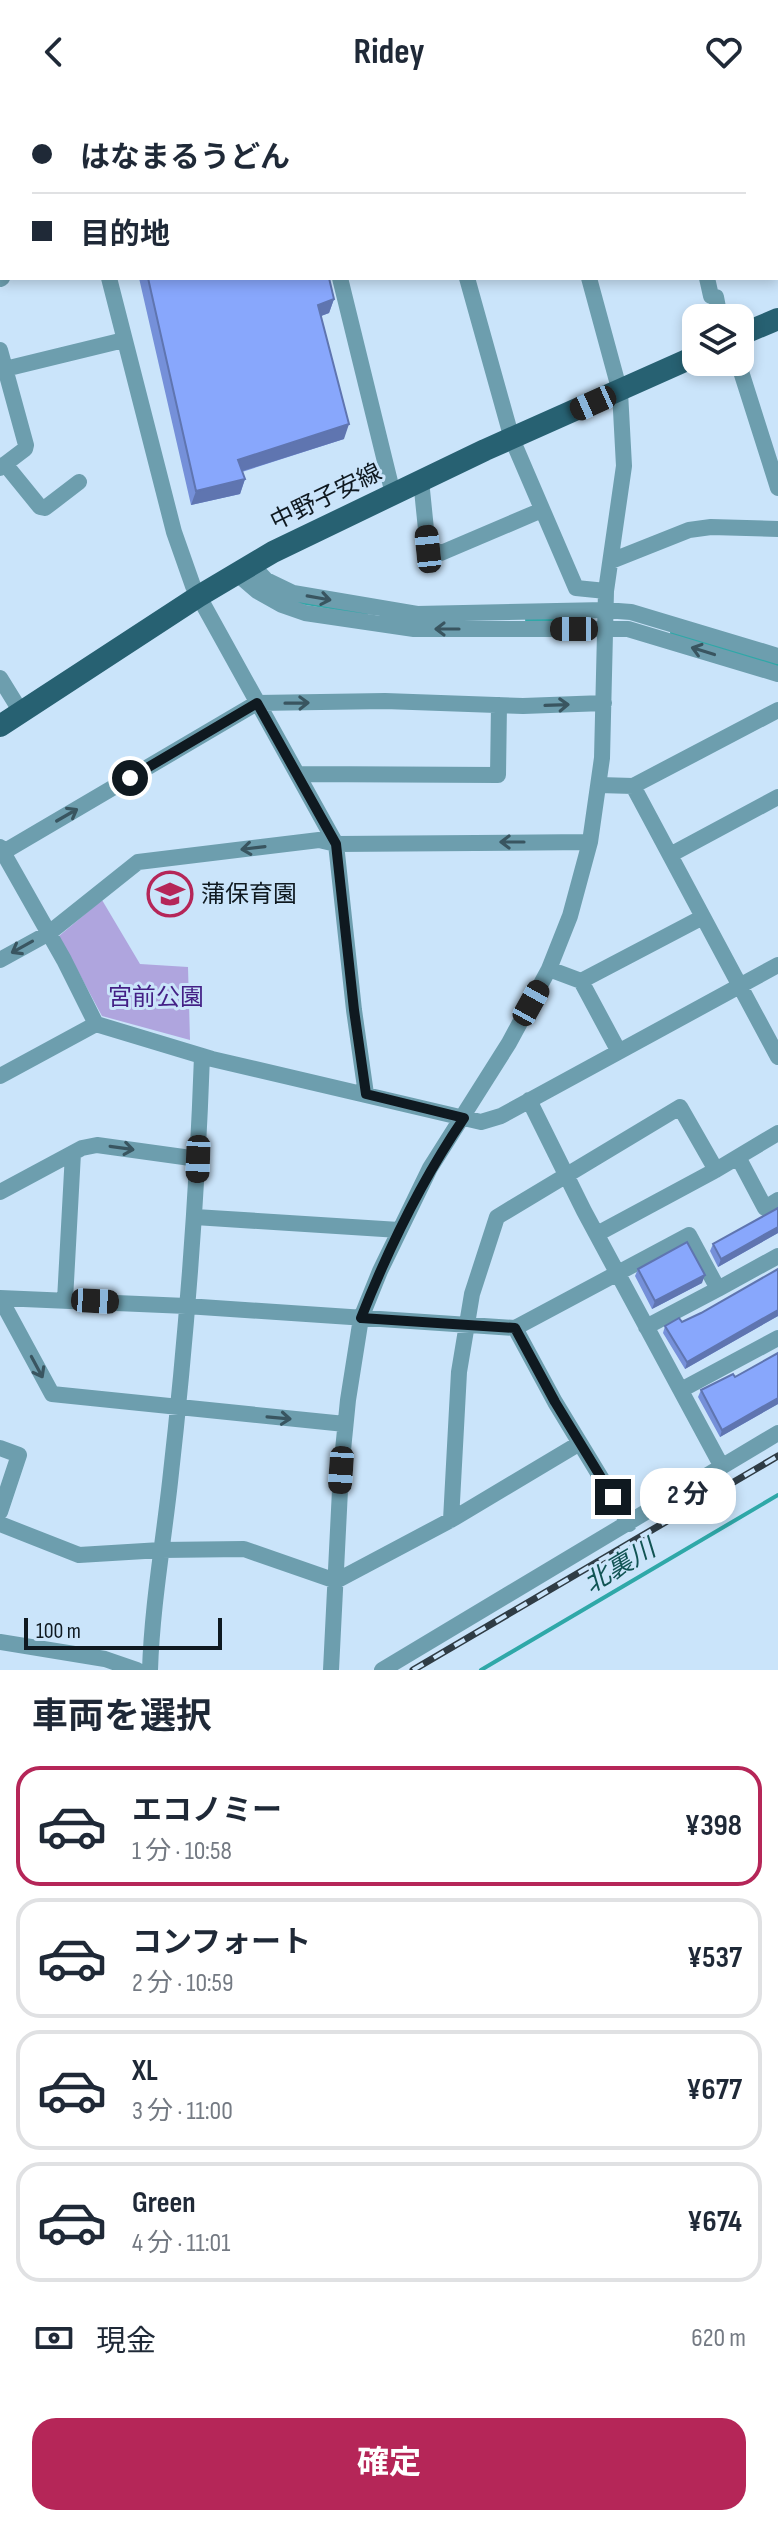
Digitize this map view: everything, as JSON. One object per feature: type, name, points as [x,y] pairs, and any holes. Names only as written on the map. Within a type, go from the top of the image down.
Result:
[{"type":"main road","points":[[754,329],[778,319]]},
{"type":"main road","name":"中野子安線","points":[[0,726],[199,596],[304,536],[682,363]]},
{"type":"street","points":[[109,280],[174,532],[193,586],[336,844],[366,1094]]},
{"type":"street","points":[[345,280],[393,494]]},
{"type":"street","points":[[468,280],[512,439],[576,588],[606,591]]},
{"type":"street","points":[[331,1670],[345,1424],[361,1318],[430,1168],[464,1118],[549,969],[570,916],[590,842],[599,785],[606,591],[624,466],[620,392],[590,280]]},
{"type":"street","points":[[707,280],[711,296],[716,297],[717,304]]},
{"type":"street","points":[[5,369],[124,340]]},
{"type":"street","points":[[0,350],[26,445],[2,466],[40,507],[45,508],[79,482]]},
{"type":"street","points":[[742,376],[778,488]]},
{"type":"street","points":[[421,480],[428,549],[441,553],[542,510]]},
{"type":"street","points":[[611,561],[689,530],[711,527],[778,529]]},
{"type":"street","points":[[244,568],[293,593],[417,614],[631,612],[778,656]]},
{"type":"street","points":[[244,568],[257,591],[305,613],[414,629],[642,631],[778,674]]},
{"type":"street","points":[[0,678],[21,712]]},
{"type":"street","points":[[96,1024],[49,933],[1,851],[257,703],[604,703]]},
{"type":"street","points":[[298,774],[498,775],[499,705]]},
{"type":"street","points":[[599,785],[633,786],[778,710]]},
{"type":"street","points":[[633,786],[778,1057]]},
{"type":"street","points":[[670,855],[778,797]]},
{"type":"street","points":[[0,960],[49,933],[138,862],[319,840],[336,844],[590,842]]},
{"type":"street","points":[[581,981],[703,917]]},
{"type":"street","points":[[0,1076],[96,1024],[202,1056],[481,1122],[501,1116],[778,965]]},
{"type":"street","points":[[549,969],[581,981],[618,1050]]},
{"type":"street","points":[[150,1670],[151,1616],[161,1550],[195,1217],[202,1056]]},
{"type":"street","points":[[529,1100],[722,1467]]},
{"type":"street","points":[[451,1520],[459,1372],[472,1294],[497,1217],[680,1107],[716,1170]]},
{"type":"street","points":[[597,1234],[778,1133]]},
{"type":"street","points":[[0,1192],[82,1148],[97,1145],[198,1159]]},
{"type":"street","points":[[65,1300],[73,1153]]},
{"type":"street","points":[[738,1157],[765,1208],[778,1200]]},
{"type":"street","points":[[195,1217],[399,1230]]},
{"type":"street","points":[[0,1298],[186,1306],[515,1328],[689,1235],[718,1289]]},
{"type":"street","points":[[646,1327],[778,1256]]},
{"type":"street","points":[[0,1298],[52,1394],[345,1424]]},
{"type":"street","points":[[515,1328],[629,1524]]},
{"type":"street","points":[[681,1390],[778,1338]]},
{"type":"street","points":[[382,1670],[778,1433]]},
{"type":"street","points":[[0,1524],[79,1555],[244,1549],[336,1581],[451,1520],[580,1443]]},
{"type":"street","points":[[0,1448],[19,1455],[0,1512]]},
{"type":"street","points":[[0,1642],[105,1659],[137,1670]]},
{"type":"green space","name":"宮前公園","points":[[102,900],[140,964],[188,967],[190,1040],[102,1016],[59,936]]},
{"type":"building","points":[[148,280],[329,280],[334,299],[318,305],[349,424],[238,460],[245,479],[196,491]]},
{"type":"building","points":[[778,1208],[778,1227],[721,1259],[713,1244]]},
{"type":"building","points":[[687,1242],[705,1275],[655,1301],[638,1269]]},
{"type":"building","points":[[778,1269],[778,1310],[687,1362],[665,1326],[679,1318],[682,1322],[701,1313]]},
{"type":"building","points":[[778,1353],[778,1398],[722,1430],[701,1390],[733,1374],[735,1377]]},
{"type":"waterway","points":[[300,602],[366,613]]},
{"type":"waterway","points":[[527,620],[575,619]]},
{"type":"waterway","points":[[672,633],[778,665]]},
{"type":"waterway","name":"北裏川","points":[[481,1670],[778,1495]]},
{"type":"railway","points":[[413,1670],[778,1456]]},
{"type":"place","name":"蒲保育園","points":[[170,894]]},
{"type":"route","points":[[130,778],[257,703],[336,844],[366,1094],[464,1118],[417,1193],[361,1318],[515,1328],[555,1402],[613,1497]]}]
